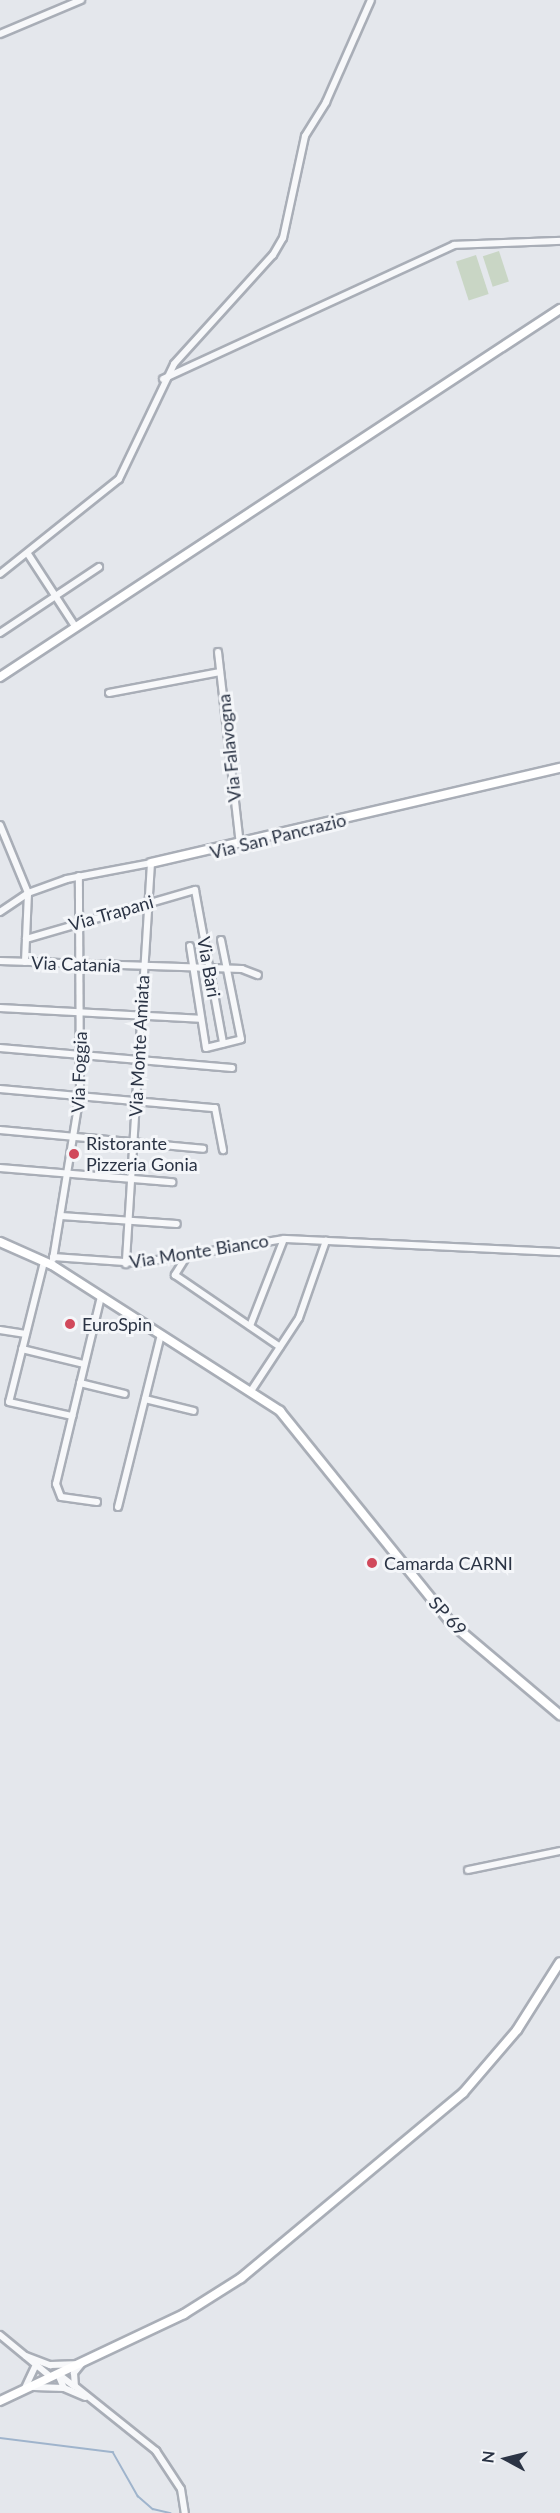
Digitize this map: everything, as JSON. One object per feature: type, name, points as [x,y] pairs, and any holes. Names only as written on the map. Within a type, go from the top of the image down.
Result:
[{"type":"main road","points":[[0,677],[560,309]]},
{"type":"main road","name":"Via San Pancrazio","points":[[151,863],[240,845],[560,768]]},
{"type":"main road","name":"SP 69","points":[[0,1242],[46,1260],[280,1411],[451,1623],[560,1715]]},
{"type":"main road","points":[[0,2401],[219,2293],[375,2171],[463,2093],[517,2030],[560,1962]]},
{"type":"street","points":[[0,34],[81,0]]},
{"type":"street","points":[[0,573],[28,554],[119,479],[163,379],[278,246],[305,136],[326,102],[371,0]]},
{"type":"street","points":[[163,379],[454,245],[560,241]]},
{"type":"street","points":[[28,554],[75,626]]},
{"type":"street","points":[[0,633],[99,567]]},
{"type":"street","name":"Via Falavogna","points":[[218,652],[240,845]]},
{"type":"street","points":[[109,693],[220,672]]},
{"type":"street","points":[[0,825],[28,893],[25,962]]},
{"type":"street","name":"Via San Pancrazio","points":[[0,912],[28,893],[79,876],[151,863]]},
{"type":"street","name":"Via Monte Amiata","points":[[126,1264],[151,863]]},
{"type":"street","name":"Via Foggia","points":[[72,1416],[9,1402],[46,1260],[61,1216],[75,1137],[80,1095],[81,1055],[79,876]]},
{"type":"street","name":"Via Trapani","points":[[26,939],[79,921],[195,890]]},
{"type":"street","name":"Via Bari","points":[[195,890],[223,1043]]},
{"type":"street","name":"Via Bari","points":[[190,946],[206,1048],[241,1039],[221,940]]},
{"type":"street","name":"Via Catania","points":[[0,961],[80,962],[258,975]]},
{"type":"street","points":[[0,1008],[200,1019]]},
{"type":"street","points":[[0,1048],[232,1068]]},
{"type":"street","points":[[0,1089],[215,1108],[223,1150]]},
{"type":"street","points":[[0,1130],[203,1149]]},
{"type":"street","points":[[0,1168],[172,1182]]},
{"type":"street","points":[[61,1216],[177,1224]]},
{"type":"street","points":[[250,1326],[284,1239]]},
{"type":"street","name":"Via Monte Bianco","points":[[46,1260],[126,1264],[284,1239],[560,1251]]},
{"type":"street","points":[[251,1391],[299,1318],[326,1241]]},
{"type":"street","points":[[188,1254],[175,1275],[280,1347]]},
{"type":"street","points":[[97,1502],[61,1497],[56,1490],[101,1297]]},
{"type":"street","points":[[0,1330],[26,1334]]},
{"type":"street","points":[[118,1507],[161,1334]]},
{"type":"street","points":[[22,1349],[84,1364]]},
{"type":"street","points":[[80,1383],[125,1394]]},
{"type":"street","points":[[145,1399],[194,1412]]},
{"type":"street","points":[[468,1870],[560,1851]]},
{"type":"street","points":[[0,2335],[20,2353],[75,2386],[156,2451],[181,2489],[185,2511]]},
{"type":"street","points":[[38,2365],[82,2362]]},
{"type":"street","points":[[75,2386],[74,2373],[82,2362]]},
{"type":"street","points":[[22,2391],[38,2365]]},
{"type":"street","points":[[54,2375],[64,2388]]},
{"type":"street","points":[[22,2391],[48,2385],[64,2388],[90,2399]]},
{"type":"green space","points":[[499,251],[509,281],[493,287],[483,256]]},
{"type":"green space","points":[[476,255],[489,294],[469,300],[456,261]]},
{"type":"waterway","points":[[0,2438],[113,2452],[138,2496],[153,2509],[171,2513]]},
{"type":"place","name":"Ristorante Pizzeria Gonia","points":[[74,1154]]},
{"type":"place","name":"EuroSpin","points":[[70,1324]]},
{"type":"place","name":"Camarda CARNI","points":[[372,1563]]}]
